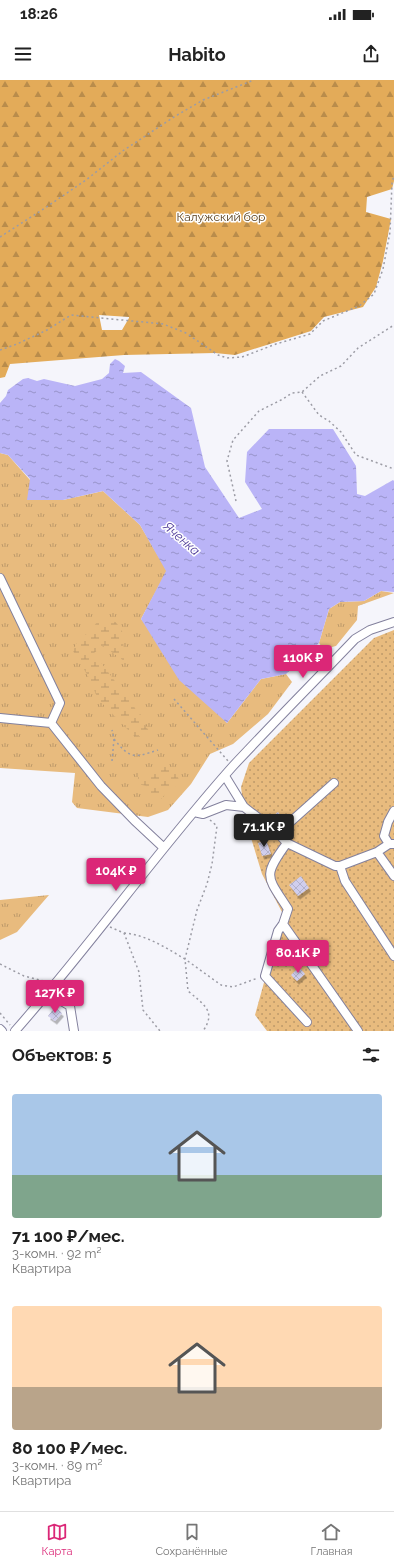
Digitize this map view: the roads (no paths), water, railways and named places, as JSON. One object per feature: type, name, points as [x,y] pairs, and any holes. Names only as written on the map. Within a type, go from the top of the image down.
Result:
[{"type":"street","points":[[0,578],[60,703],[51,723]]},
{"type":"street","points":[[16,1031],[56,984],[164,848],[233,767],[355,639],[370,630],[394,622]]},
{"type":"street","points":[[0,718],[51,723],[101,786],[164,848]]},
{"type":"street","points":[[225,776],[244,806],[278,833],[287,843],[335,866],[340,866],[377,852],[391,844],[384,836],[388,822],[394,811]]},
{"type":"street","points":[[278,833],[334,783]]},
{"type":"street","points":[[194,812],[203,814],[226,805],[244,806]]},
{"type":"street","points":[[287,843],[275,859],[269,872],[271,882],[288,909],[283,924],[278,931],[265,976],[307,1022]]},
{"type":"street","points":[[377,852],[394,876]]},
{"type":"street","points":[[340,866],[344,881],[394,956]]},
{"type":"street","points":[[283,924],[358,1031]]},
{"type":"street","points":[[48,993],[70,1006],[74,1031]]},
{"type":"water","name":"Яченка","points":[[115,359],[125,366],[123,373],[141,372],[191,408],[205,467],[239,518],[262,509],[245,482],[247,452],[269,429],[333,429],[356,466],[357,494],[365,496],[393,480],[394,481],[394,592],[381,591],[364,601],[340,602],[329,609],[319,643],[286,674],[261,679],[227,723],[179,680],[141,619],[166,571],[140,525],[103,491],[63,500],[27,500],[30,479],[8,455],[0,453],[0,403],[6,396],[8,390],[23,379],[28,378],[37,381],[44,379],[75,386],[102,379],[109,373],[110,364]]},
{"type":"park label","name":"Калужский бор","points":[[221,217]]}]
